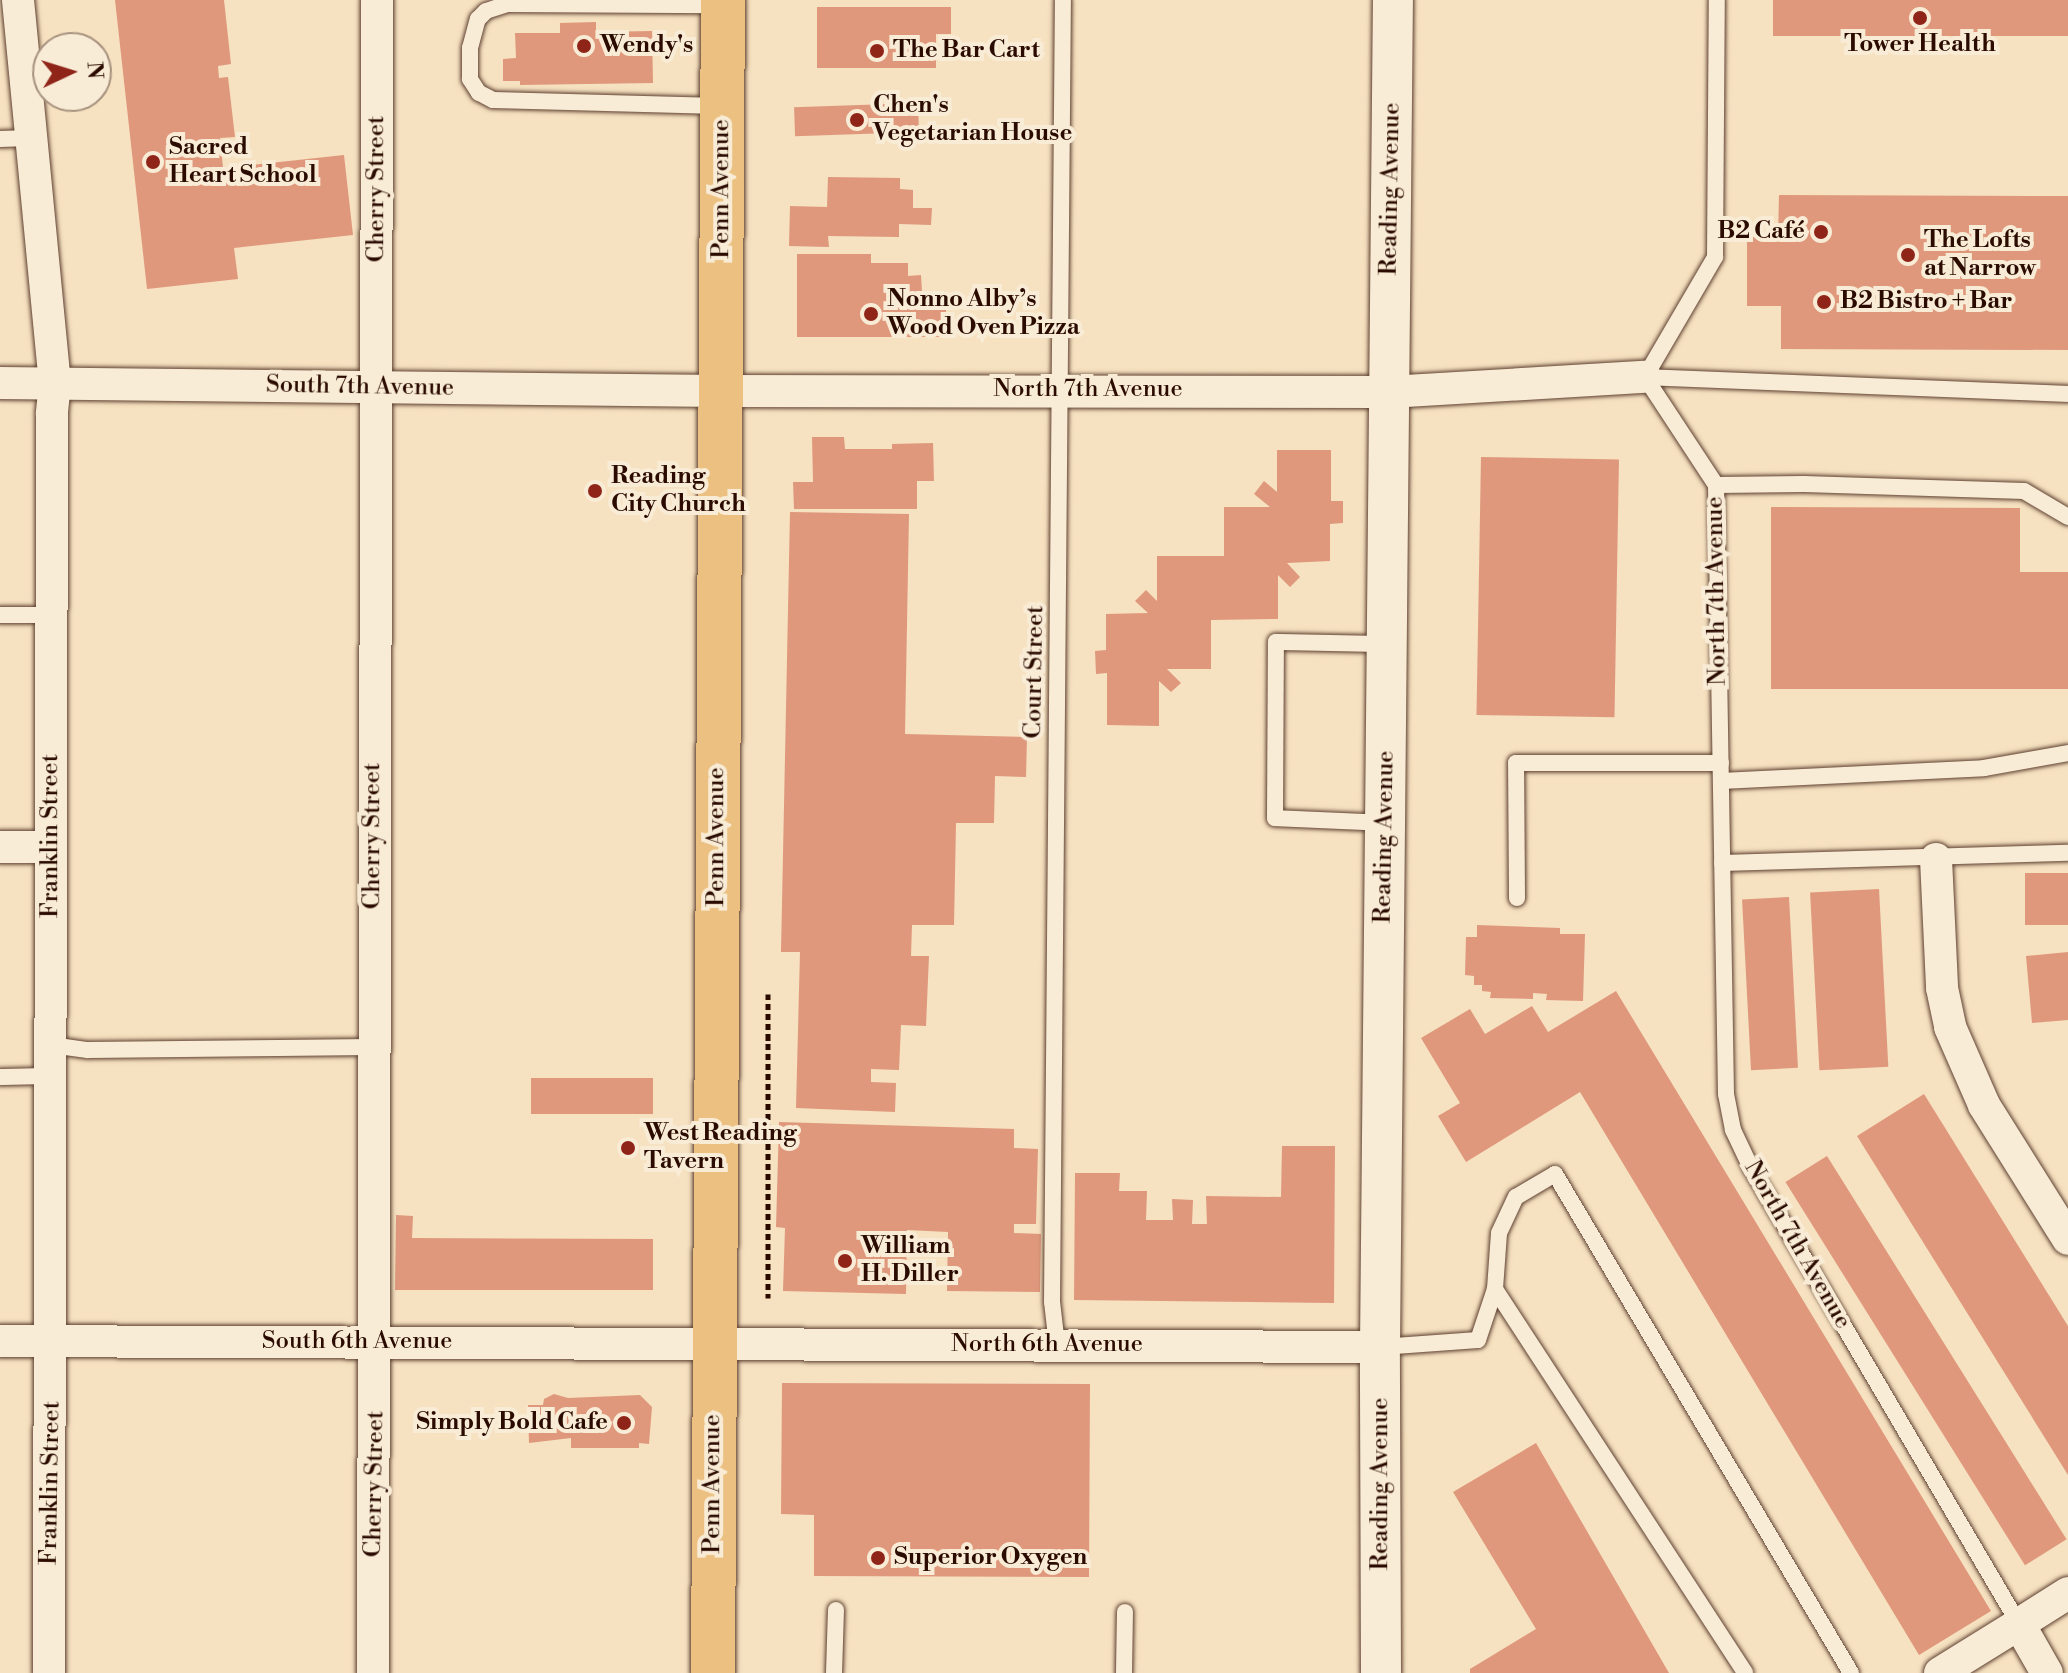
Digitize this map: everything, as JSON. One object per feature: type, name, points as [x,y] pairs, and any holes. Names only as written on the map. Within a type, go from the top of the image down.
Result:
[{"type":"main road","name":"Penn Avenue","points":[[713,1673],[723,2]]},
{"type":"street","name":"Franklin Street","points":[[18,0],[15,139],[55,383],[52,414],[49,1673]]},
{"type":"street","name":"Cherry Street","points":[[373,1673],[376,1341],[372,1047],[377,0]]},
{"type":"street","name":"Reading Avenue","points":[[1381,1673],[1380,1347],[1393,0]]},
{"type":"street","name":"North 7th Avenue","points":[[721,391],[1389,392],[1645,377]]},
{"type":"street","name":"South 7th Avenue","points":[[0,383],[721,391]]},
{"type":"street","points":[[0,847],[51,847]]},
{"type":"street","points":[[1936,859],[1942,988],[1950,1027],[1984,1105],[2068,1239]]},
{"type":"street","name":"South 6th Avenue","points":[[0,1341],[714,1345]]},
{"type":"street","name":"North 6th Avenue","points":[[714,1345],[1380,1347]]},
{"type":"street","points":[[1940,1673],[2068,1593]]},
{"type":"street","points":[[2019,1624],[2047,1673]]},
{"type":"lane","name":"Court Street","points":[[1057,1345],[1052,1302],[1063,0]]},
{"type":"lane","points":[[1717,0],[1715,257],[1645,377],[2068,394]]},
{"type":"lane","points":[[723,2],[507,4],[486,11],[478,19],[470,48],[470,79],[479,93],[493,100],[723,105]]},
{"type":"lane","name":"North 7th Avenue","points":[[1645,377],[1716,485],[1726,1094],[1733,1130],[1751,1168],[2019,1624]]},
{"type":"lane","points":[[1716,485],[1804,484],[2024,491],[2068,517]]},
{"type":"lane","points":[[0,615],[52,615]]},
{"type":"lane","points":[[1385,823],[1275,818],[1276,642],[1387,644]]},
{"type":"lane","points":[[1721,781],[1984,768],[2068,753]]},
{"type":"lane","points":[[1517,898],[1516,763],[1721,763]]},
{"type":"lane","points":[[1722,863],[2068,853]]},
{"type":"lane","points":[[0,1077],[88,1050],[372,1047]]},
{"type":"lane","points":[[1380,1347],[1478,1340],[1495,1289],[1499,1233],[1516,1197],[1555,1174],[1851,1673]]},
{"type":"lane","points":[[1495,1289],[1745,1673]]},
{"type":"lane","points":[[834,1673],[836,1610]]},
{"type":"lane","points":[[1124,1673],[1125,1612]]},
{"type":"path","points":[[768,994],[768,1298]]},
{"type":"building","points":[[115,0],[224,0],[231,64],[218,66],[219,78],[228,77],[235,137],[220,138],[223,168],[344,155],[353,235],[234,248],[238,279],[147,289]]},
{"type":"building","name":"Tower Health","points":[[1773,0],[2068,0],[2068,36],[1773,36]]},
{"type":"building","points":[[817,7],[951,7],[951,34],[936,34],[936,68],[817,68]]},
{"type":"building","name":"Wendy's","points":[[596,22],[596,32],[652,31],[653,83],[520,85],[520,81],[503,81],[503,59],[516,58],[515,33],[560,33],[560,23]]},
{"type":"building","name":"Chen's Vegetarian House","points":[[918,103],[919,132],[795,136],[794,107]]},
{"type":"building","points":[[828,177],[900,178],[900,189],[913,190],[913,208],[932,208],[931,225],[899,224],[899,237],[828,236],[829,247],[789,246],[790,206],[827,207]]},
{"type":"building","name":"The Lofts at Narrow","points":[[1779,195],[2068,196],[2068,350],[1781,349],[1781,306],[1747,306],[1747,237],[1778,237]]},
{"type":"building","name":"Nonno Alby’s Wood Oven Pizza","points":[[797,254],[871,254],[871,263],[908,263],[908,276],[921,275],[922,292],[946,291],[946,337],[797,337]]},
{"type":"building","points":[[812,437],[844,437],[845,449],[892,449],[892,444],[933,443],[934,481],[917,481],[917,509],[794,509],[793,482],[813,482]]},
{"type":"building","points":[[1277,450],[1331,450],[1331,501],[1343,501],[1343,523],[1330,524],[1330,561],[1287,563],[1300,577],[1290,587],[1278,575],[1278,619],[1211,620],[1211,669],[1167,669],[1181,683],[1171,692],[1159,681],[1159,726],[1107,725],[1107,673],[1096,674],[1095,651],[1106,650],[1106,614],[1148,613],[1135,601],[1146,590],[1157,601],[1157,556],[1224,556],[1224,507],[1270,507],[1254,494],[1264,481],[1277,492]]},
{"type":"building","points":[[1481,457],[1619,459],[1614,717],[1476,715]]},
{"type":"building","points":[[1771,507],[2020,508],[2020,572],[2068,572],[2068,689],[1771,689]]},
{"type":"building","points":[[790,512],[909,514],[905,734],[1027,737],[1026,777],[995,776],[994,823],[956,823],[954,925],[912,925],[911,956],[929,956],[926,1026],[901,1025],[899,1070],[871,1069],[871,1082],[896,1083],[895,1112],[796,1108],[800,952],[781,952]]},
{"type":"building","points":[[2025,873],[2068,873],[2068,925],[2025,925]]},
{"type":"building","points":[[1879,889],[1888,1067],[1819,1070],[1810,893]]},
{"type":"building","points":[[1789,897],[1798,1068],[1751,1070],[1742,899]]},
{"type":"building","points":[[1477,925],[1560,928],[1560,934],[1585,934],[1583,1001],[1546,1000],[1547,994],[1533,993],[1533,999],[1490,998],[1491,992],[1482,991],[1482,985],[1474,985],[1474,976],[1465,975],[1466,937],[1477,937]]},
{"type":"building","points":[[2068,952],[2068,1020],[2032,1023],[2026,956]]},
{"type":"building","points":[[1616,991],[1991,1611],[1919,1655],[1580,1092],[1466,1162],[1438,1116],[1460,1103],[1421,1038],[1470,1009],[1485,1034],[1532,1006],[1548,1032]]},
{"type":"building","points":[[531,1078],[653,1078],[653,1114],[531,1114]]},
{"type":"building","points":[[1924,1094],[2068,1326],[2068,1475],[1857,1136]]},
{"type":"building","points":[[779,1122],[1014,1129],[1014,1148],[1038,1149],[1036,1224],[1014,1224],[1014,1233],[1041,1234],[1040,1292],[947,1291],[948,1232],[907,1230],[906,1294],[783,1291],[785,1228],[776,1227]]},
{"type":"building","points":[[1282,1146],[1335,1146],[1334,1303],[1074,1300],[1075,1173],[1120,1173],[1119,1191],[1147,1191],[1146,1220],[1173,1220],[1172,1199],[1193,1200],[1192,1224],[1207,1224],[1206,1196],[1281,1197]]},
{"type":"building","points":[[1827,1156],[2067,1539],[2025,1565],[1785,1182]]},
{"type":"building","points":[[396,1215],[413,1216],[412,1238],[653,1239],[653,1290],[395,1290]]},
{"type":"building","points":[[782,1383],[1090,1384],[1089,1577],[814,1576],[814,1515],[781,1514]]},
{"type":"building","points":[[554,1394],[568,1398],[640,1395],[652,1407],[649,1444],[639,1443],[639,1448],[571,1448],[571,1438],[529,1443],[528,1405],[543,1405],[544,1399]]},
{"type":"building","points":[[1536,1443],[1669,1673],[1470,1673],[1470,1669],[1536,1629],[1453,1492]]},
{"type":"place","name":"Tower Health","points":[[1920,18]]},
{"type":"place","name":"Wendy's","points":[[584,46]]},
{"type":"place","name":"The Bar Cart","points":[[877,51]]},
{"type":"place","name":"Chen's Vegetarian House","points":[[857,120]]},
{"type":"place","name":"Sacred Heart School","points":[[153,162]]},
{"type":"place","name":"B2 Café","points":[[1821,232]]},
{"type":"place","name":"The Lofts at Narrow","points":[[1908,255]]},
{"type":"place","name":"B2 Bistro + Bar","points":[[1824,302]]},
{"type":"place","name":"Nonno Alby’s Wood Oven Pizza","points":[[871,314]]},
{"type":"place","name":"Reading City Church","points":[[595,491]]},
{"type":"place","name":"West Reading Tavern","points":[[628,1148]]},
{"type":"place","name":"William H. Diller","points":[[845,1261]]},
{"type":"place","name":"Simply Bold Cafe","points":[[624,1423]]},
{"type":"place","name":"Superior Oxygen","points":[[878,1558]]}]
